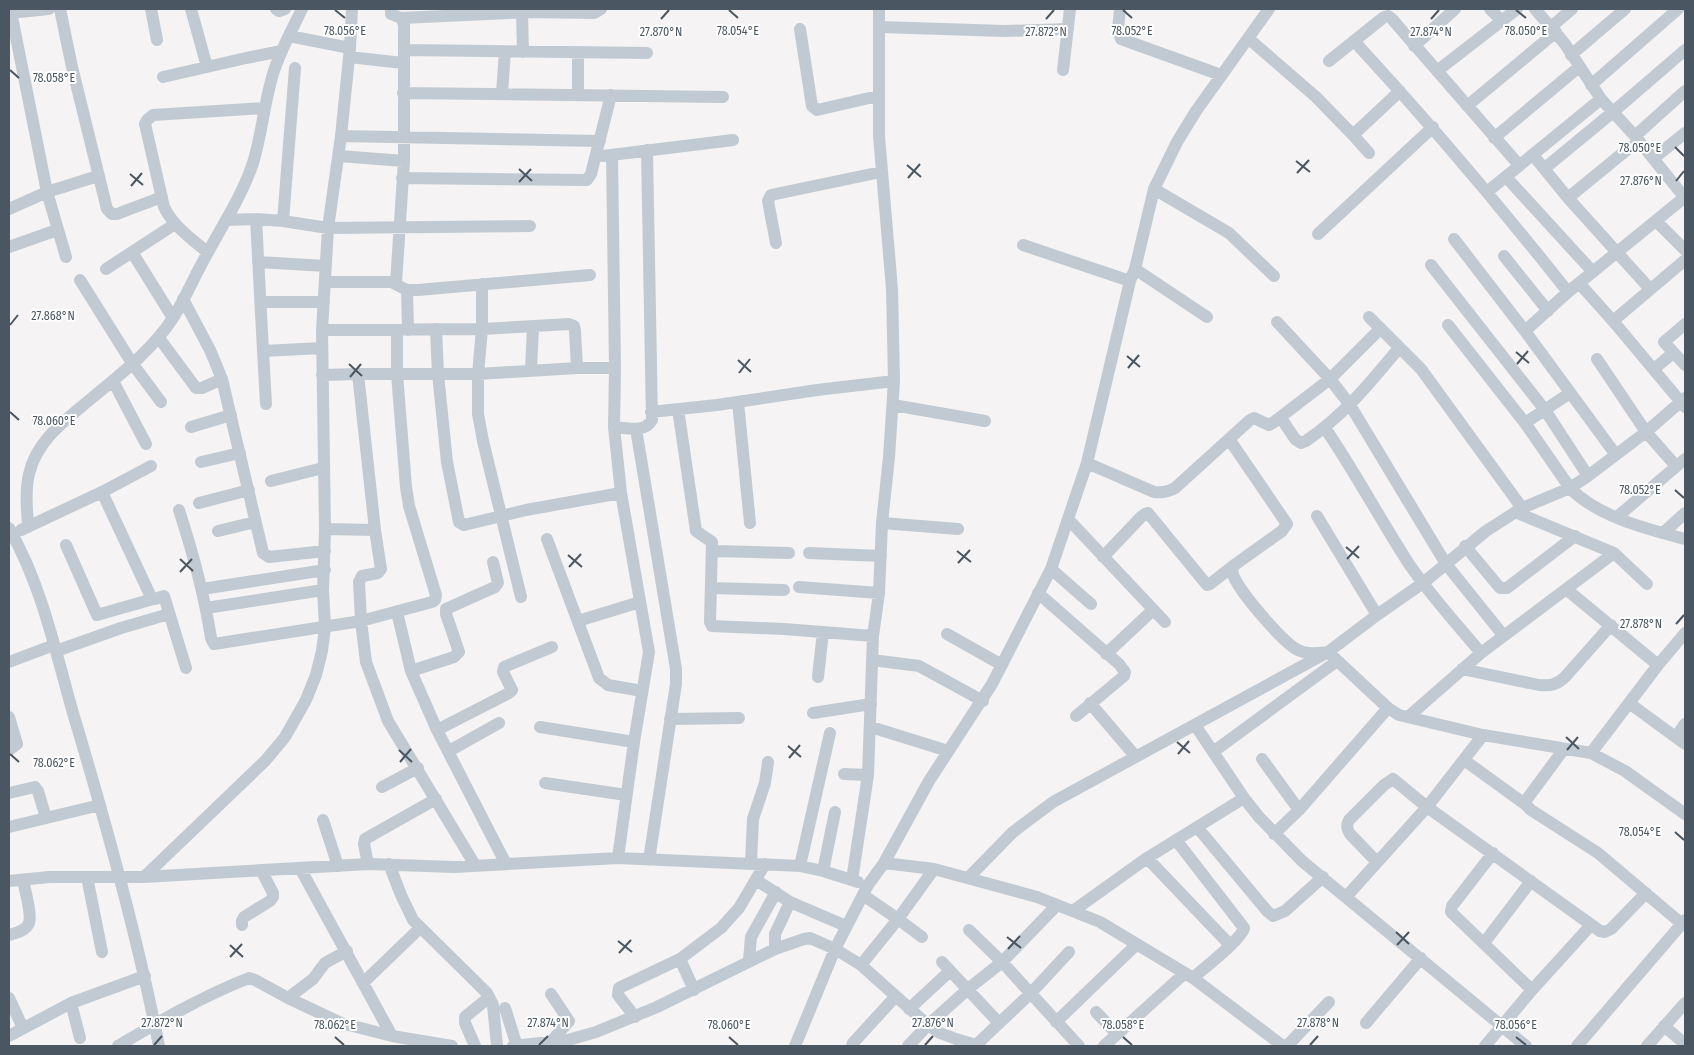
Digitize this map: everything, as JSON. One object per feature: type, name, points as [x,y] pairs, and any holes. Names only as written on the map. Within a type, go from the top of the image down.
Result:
[{"type":"street","points":[[49,9],[13,11],[47,192],[66,257]]},
{"type":"street","points":[[60,9],[107,209],[112,214],[117,214],[162,197]]},
{"type":"street","points":[[151,9],[157,40]]},
{"type":"street","points":[[191,9],[207,67]]},
{"type":"street","points":[[276,9],[279,11],[285,9]]},
{"type":"street","points":[[28,527],[26,487],[34,458],[54,430],[113,381],[159,338],[173,318],[207,252],[227,220],[252,163],[273,73],[302,9]]},
{"type":"street","points":[[144,877],[265,761],[285,737],[306,700],[316,675],[322,651],[325,627],[323,590],[326,529],[323,468],[322,330],[328,228],[339,156],[350,53],[352,9]]},
{"type":"street","points":[[391,9],[391,14],[401,18],[522,12],[594,13],[601,9]]},
{"type":"street","points":[[852,880],[868,775],[873,636],[879,593],[882,523],[890,457],[894,381],[892,289],[881,172],[878,96],[879,9]]},
{"type":"street","points":[[1063,70],[1070,9]]},
{"type":"street","points":[[1120,9],[1118,30],[1121,39],[1221,75]]},
{"type":"street","points":[[795,1046],[846,926],[865,890],[884,863],[948,751],[983,701],[1051,569],[1087,463],[1154,190],[1177,142],[1196,110],[1269,9]]},
{"type":"street","points":[[1414,46],[1455,9]]},
{"type":"street","points":[[1490,9],[1502,21]]},
{"type":"street","points":[[1437,71],[1516,9]]},
{"type":"street","points":[[1525,331],[1568,292],[1685,197],[1654,158],[1601,99],[1571,54],[1535,9]]},
{"type":"street","points":[[1467,106],[1553,30],[1572,9]]},
{"type":"street","points":[[1571,54],[1625,9]]},
{"type":"street","points":[[1591,85],[1678,9]]},
{"type":"street","points":[[522,12],[523,52]]},
{"type":"street","points":[[1329,61],[1384,17],[1392,18],[1414,46],[1519,165]]},
{"type":"street","points":[[179,510],[202,589],[210,638],[214,644],[361,621],[432,602],[436,597],[409,506],[404,468],[398,374],[403,330],[400,227],[404,161],[404,21],[401,18]]},
{"type":"street","points":[[880,27],[1005,31],[1068,29]]},
{"type":"street","points":[[800,29],[812,106],[815,109],[824,109],[878,96]]},
{"type":"street","points":[[290,36],[350,53],[404,56],[504,52],[647,53]]},
{"type":"street","points":[[1248,38],[1316,97],[1369,153]]},
{"type":"street","points":[[1354,42],[1433,127],[1568,292]]},
{"type":"street","points":[[1545,168],[1685,50]]},
{"type":"street","points":[[164,78],[282,51]]},
{"type":"street","points":[[502,93],[504,52]]},
{"type":"street","points":[[578,53],[578,94]]},
{"type":"street","points":[[1494,138],[1579,67]]},
{"type":"street","points":[[284,221],[295,68]]},
{"type":"street","points":[[1353,135],[1400,91]]},
{"type":"street","points":[[1568,198],[1629,148],[1685,91]]},
{"type":"street","points":[[403,93],[723,96]]},
{"type":"street","points":[[402,178],[584,181],[590,178],[611,95]]},
{"type":"street","points":[[1487,192],[1601,99]]},
{"type":"street","points":[[207,252],[175,224],[169,216],[162,197],[145,124],[150,116],[265,108]]},
{"type":"street","points":[[1318,234],[1433,127]]},
{"type":"street","points":[[1654,158],[1685,133]]},
{"type":"street","points":[[341,136],[600,141]]},
{"type":"street","points":[[596,157],[733,140]]},
{"type":"street","points":[[614,427],[644,428],[652,420],[647,150]]},
{"type":"street","points":[[612,155],[616,368],[614,427],[621,494],[649,652],[618,858]]},
{"type":"street","points":[[1533,155],[1568,198],[1650,289]]},
{"type":"street","points":[[339,156],[404,161]]},
{"type":"street","points":[[776,243],[768,201],[771,195],[881,172]]},
{"type":"street","points":[[9,209],[47,192],[98,176]]},
{"type":"street","points":[[1506,177],[1593,272]]},
{"type":"street","points":[[1154,190],[1229,234],[1274,276]]},
{"type":"street","points":[[227,220],[256,219],[284,221],[328,228],[530,226]]},
{"type":"street","points":[[256,219],[266,404]]},
{"type":"street","points":[[1656,221],[1685,250]]},
{"type":"street","points":[[106,269],[175,224]]},
{"type":"street","points":[[9,247],[57,230]]},
{"type":"street","points":[[1454,239],[1525,331],[1616,455]]},
{"type":"street","points":[[1023,245],[1133,275],[1207,317]]},
{"type":"street","points":[[132,252],[173,318]]},
{"type":"street","points":[[1504,256],[1548,310]]},
{"type":"street","points":[[1613,321],[1685,260]]},
{"type":"street","points":[[258,262],[326,266]]},
{"type":"street","points":[[1431,265],[1546,410],[1588,476]]},
{"type":"street","points":[[326,282],[401,286],[418,290],[590,275]]},
{"type":"street","points":[[80,280],[132,363],[161,402]]},
{"type":"street","points":[[1213,752],[1332,656],[1377,615],[1423,583],[1465,546],[1519,510],[1570,488],[1684,403],[1579,283]]},
{"type":"street","points":[[482,284],[482,329],[478,374],[481,429],[521,597]]},
{"type":"street","points":[[183,299],[210,350],[222,379],[263,554],[266,556],[324,551]]},
{"type":"street","points":[[261,302],[324,302]]},
{"type":"street","points":[[1369,317],[1421,369],[1519,510],[1614,553],[1647,584]]},
{"type":"street","points":[[1277,322],[1330,379],[1350,406],[1446,564],[1503,635]]},
{"type":"street","points":[[322,330],[482,329],[569,324],[574,326],[577,368]]},
{"type":"street","points":[[1685,324],[1664,341],[1685,365]]},
{"type":"street","points":[[1448,325],[1525,423],[1570,488],[1586,503],[1617,517],[1685,539]]},
{"type":"street","points":[[531,370],[533,327]]},
{"type":"street","points":[[436,329],[438,374],[447,462],[458,520],[461,524],[621,494]]},
{"type":"street","points":[[1087,463],[1154,492],[1168,492],[1175,488],[1254,418],[1269,425],[1280,418],[1330,379],[1380,329]]},
{"type":"street","points":[[159,338],[196,388],[202,388],[222,379]]},
{"type":"street","points":[[263,350],[322,348]]},
{"type":"street","points":[[1280,418],[1295,439],[1302,443],[1325,428],[1350,406],[1400,348]]},
{"type":"street","points":[[1654,369],[1673,353]]},
{"type":"street","points":[[1597,359],[1646,432],[1681,462],[1617,517]]},
{"type":"street","points":[[322,376],[358,374],[478,374],[577,368],[616,368]]},
{"type":"street","points":[[358,374],[381,569],[378,573],[364,575],[360,579],[361,621],[365,655],[372,680],[396,736],[418,768],[475,865]]},
{"type":"street","points":[[113,381],[146,444]]},
{"type":"street","points":[[651,412],[894,381]]},
{"type":"street","points":[[1525,423],[1570,393]]},
{"type":"street","points":[[738,402],[750,523]]},
{"type":"street","points":[[892,405],[985,420]]},
{"type":"street","points":[[678,409],[696,531],[712,542],[710,622],[715,627],[784,628],[873,636]]},
{"type":"street","points":[[191,427],[231,415]]},
{"type":"street","points":[[636,428],[675,657],[676,684],[649,860]]},
{"type":"street","points":[[1325,428],[1423,583],[1480,653]]},
{"type":"street","points":[[1103,557],[1144,514],[1148,513],[1207,585],[1282,531],[1287,524],[1229,439]]},
{"type":"street","points":[[202,462],[240,453]]},
{"type":"street","points":[[151,466],[102,492],[28,527],[11,531],[29,566],[40,594],[119,876],[145,976],[159,1046]]},
{"type":"street","points":[[270,481],[323,468]]},
{"type":"street","points":[[199,503],[249,490]]},
{"type":"street","points":[[102,492],[153,598]]},
{"type":"street","points":[[1662,533],[1685,513]]},
{"type":"street","points":[[1317,516],[1377,615]]},
{"type":"street","points":[[1068,520],[1165,622]]},
{"type":"street","points":[[218,531],[255,522]]},
{"type":"street","points":[[882,523],[958,529]]},
{"type":"street","points":[[326,529],[375,530]]},
{"type":"street","points":[[1465,546],[1500,588],[1507,588],[1575,536]]},
{"type":"street","points":[[547,539],[595,671],[603,682],[608,685],[642,691]]},
{"type":"street","points":[[66,545],[97,616],[163,596],[186,668]]},
{"type":"street","points":[[712,550],[789,554]]},
{"type":"street","points":[[809,553],[881,556]]},
{"type":"street","points":[[1408,717],[1480,653],[1614,553]]},
{"type":"street","points":[[411,671],[454,657],[459,652],[446,614],[446,608],[496,587],[498,579],[493,562]]},
{"type":"street","points":[[1233,566],[1232,572],[1240,586],[1287,642],[1296,650],[1332,656],[1388,708],[1408,717],[1484,735],[1564,750],[1591,753],[1625,771],[1685,814]]},
{"type":"street","points":[[1051,569],[1091,604]]},
{"type":"street","points":[[202,589],[325,570]]},
{"type":"street","points":[[799,587],[879,593]]},
{"type":"street","points":[[711,588],[784,590]]},
{"type":"street","points":[[1566,589],[1658,664]]},
{"type":"street","points":[[206,608],[323,590]]},
{"type":"street","points":[[1038,593],[1119,664],[1125,672],[1124,676],[1076,716]]},
{"type":"street","points":[[578,621],[640,602]]},
{"type":"street","points":[[1106,654],[1153,610]]},
{"type":"street","points":[[397,612],[411,671],[437,730],[506,864]]},
{"type":"street","points":[[9,662],[169,614]]},
{"type":"street","points":[[1462,669],[1549,686],[1559,683],[1611,625]]},
{"type":"street","points":[[818,676],[823,632]]},
{"type":"street","points":[[947,634],[1002,665]]},
{"type":"street","points":[[1591,753],[1658,664],[1685,634]]},
{"type":"street","points":[[437,730],[509,693],[512,690],[503,672],[504,667],[552,647]]},
{"type":"street","points":[[968,878],[1013,832],[1054,802],[1194,725],[1332,656]]},
{"type":"street","points":[[872,660],[919,666],[983,701]]},
{"type":"street","points":[[1090,703],[1136,757]]},
{"type":"street","points":[[1629,703],[1680,741],[1685,724]]},
{"type":"street","points":[[813,713],[871,704]]},
{"type":"street","points":[[1274,834],[1299,810],[1388,708]]},
{"type":"street","points":[[9,718],[17,744],[9,750]]},
{"type":"street","points":[[670,719],[739,718]]},
{"type":"street","points":[[449,751],[499,723]]},
{"type":"street","points":[[1194,725],[1244,798],[1274,834],[1302,861],[1526,1046]]},
{"type":"street","points":[[540,727],[634,742]]},
{"type":"street","points":[[871,727],[948,751]]},
{"type":"street","points":[[800,866],[830,733]]},
{"type":"street","points":[[1346,897],[1427,807],[1484,735]]},
{"type":"street","points":[[1526,805],[1527,799],[1564,750]]},
{"type":"street","points":[[1262,760],[1299,810]]},
{"type":"street","points":[[1464,760],[1531,810],[1598,853],[1684,922],[1581,1045]]},
{"type":"street","points":[[751,863],[754,819],[765,783],[768,762]]},
{"type":"street","points":[[382,787],[418,768]]},
{"type":"street","points":[[844,774],[868,775]]},
{"type":"street","points":[[1377,862],[1347,830],[1349,820],[1384,785],[1393,780],[1427,807],[1600,931],[1608,931],[1646,893]]},
{"type":"street","points":[[545,783],[626,796]]},
{"type":"street","points":[[9,793],[35,787],[46,818]]},
{"type":"street","points":[[1073,911],[1147,858],[1244,798]]},
{"type":"street","points":[[368,864],[364,844],[365,839],[436,799]]},
{"type":"street","points":[[9,827],[100,805]]},
{"type":"street","points":[[823,870],[835,812]]},
{"type":"street","points":[[323,820],[338,866]]},
{"type":"street","points":[[1197,827],[1273,916],[1284,911],[1323,877]]},
{"type":"street","points":[[1104,1046],[1230,945],[1242,933],[1244,928],[1176,840]]},
{"type":"street","points":[[1493,853],[1451,909],[1454,915],[1532,990]]},
{"type":"street","points":[[9,881],[49,877],[144,877],[368,864],[429,867],[618,858],[800,866],[823,870],[852,880],[922,937]]},
{"type":"street","points":[[1147,858],[1230,945]]},
{"type":"street","points":[[884,863],[934,869],[968,878],[1037,897],[1100,922],[1189,976],[1282,1046]]},
{"type":"street","points":[[389,864],[413,920],[488,995],[493,1004],[497,1046]]},
{"type":"street","points":[[635,1017],[618,995],[619,988],[680,958],[721,928],[731,918],[756,880],[764,864]]},
{"type":"street","points":[[300,868],[392,1036]]},
{"type":"street","points":[[861,965],[898,919],[934,869]]},
{"type":"street","points":[[242,925],[244,917],[270,901],[273,897],[273,893],[261,870]]},
{"type":"street","points":[[87,877],[102,952]]},
{"type":"street","points":[[9,935],[24,929],[29,924],[30,918],[23,880]]},
{"type":"street","points":[[756,880],[790,902],[846,926]]},
{"type":"street","points":[[1484,944],[1531,881]]},
{"type":"street","points":[[749,962],[751,937],[776,892]]},
{"type":"street","points":[[775,949],[775,934],[790,902]]},
{"type":"street","points":[[908,1046],[968,989],[1002,962],[1057,905]]},
{"type":"street","points":[[1485,1046],[1532,990],[1591,925]]},
{"type":"street","points":[[364,982],[420,928]]},
{"type":"street","points":[[969,930],[1002,962],[1079,1046]]},
{"type":"street","points":[[505,1008],[515,1046],[581,1038],[635,1017],[694,990],[775,949],[810,938],[836,949],[861,965],[895,997],[940,1033],[977,1046],[999,1022],[1031,993],[1069,952]]},
{"type":"street","points":[[1056,1022],[1137,944]]},
{"type":"street","points":[[288,998],[313,980],[325,964],[347,951]]},
{"type":"street","points":[[680,958],[694,990]]},
{"type":"street","points":[[1366,1023],[1421,958]]},
{"type":"street","points":[[909,1009],[946,967],[999,1022]]},
{"type":"street","points":[[9,1036],[71,1003],[145,976]]},
{"type":"street","points":[[118,1046],[203,998],[249,978],[342,1023],[392,1036],[452,1046]]},
{"type":"street","points":[[550,1043],[569,1022],[551,994]]},
{"type":"street","points":[[475,1046],[465,1023],[466,1017],[487,999],[488,995]]},
{"type":"street","points":[[852,1046],[895,997]]},
{"type":"street","points":[[9,998],[23,1028]]},
{"type":"street","points":[[1287,1046],[1329,1002]]},
{"type":"street","points":[[1647,1046],[1685,1002]]},
{"type":"street","points":[[71,1003],[80,1038]]},
{"type":"street","points":[[1096,1012],[1117,1034]]},
{"type":"street","points":[[1664,1026],[1685,1044]]}]
